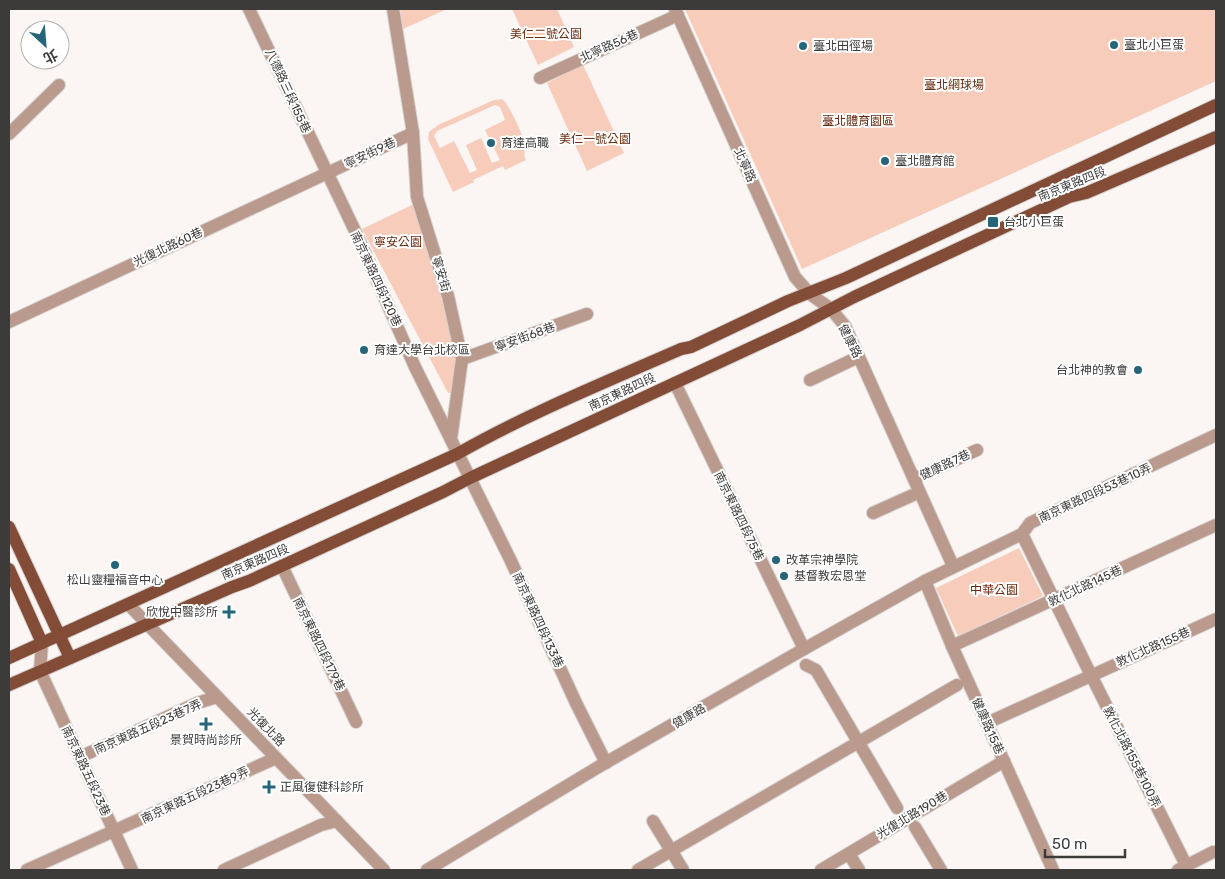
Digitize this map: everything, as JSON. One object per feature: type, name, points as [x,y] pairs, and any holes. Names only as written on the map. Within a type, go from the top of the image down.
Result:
[{"type":"main road","name":"南京東路四段","points":[[9,658],[458,454],[491,435],[548,408],[681,349],[691,347],[788,301],[810,294],[1216,105]]},
{"type":"main road","name":"南京東路四段","points":[[9,685],[282,566],[443,492],[1070,197],[1086,193],[1216,138]]},
{"type":"main road","points":[[9,527],[70,658]]},
{"type":"main road","points":[[9,569],[42,643]]},
{"type":"street","name":"八德路三段155巷","points":[[249,9],[327,174]]},
{"type":"street","name":"寧安街","points":[[393,9],[413,133],[417,197],[448,296],[462,359],[451,439]]},
{"type":"street","name":"北寧路56巷","points":[[540,78],[676,12]]},
{"type":"street","name":"北寧路","points":[[676,12],[795,277],[810,294],[831,309]]},
{"type":"street","points":[[9,134],[59,85]]},
{"type":"street","name":"寧安街9巷","points":[[327,174],[413,133]]},
{"type":"street","name":"光復北路60巷","points":[[9,322],[327,174]]},
{"type":"street","name":"南京東路四段120巷","points":[[327,174],[451,439]]},
{"type":"street","name":"健康路","points":[[831,309],[845,326],[953,566]]},
{"type":"street","name":"寧安街68巷","points":[[462,359],[587,314]]},
{"type":"street","points":[[810,380],[852,360]]},
{"type":"street","name":"南京東路四段75巷","points":[[675,383],[804,649]]},
{"type":"street","name":"南京東路四段53巷10弄","points":[[1022,534],[1030,523],[1216,435]]},
{"type":"street","points":[[451,439],[470,478]]},
{"type":"street","name":"健康路7巷","points":[[914,479],[977,450]]},
{"type":"street","name":"南京東路四段133巷","points":[[470,478],[606,763]]},
{"type":"street","points":[[873,513],[913,495]]},
{"type":"street","name":"敦化北路145巷","points":[[952,646],[1216,524]]},
{"type":"street","points":[[1022,534],[1091,675]]},
{"type":"street","name":"健康路","points":[[427,870],[606,763],[804,649],[953,566],[1022,534]]},
{"type":"street","name":"南京東路四段179巷","points":[[282,566],[356,722]]},
{"type":"street","name":"健康路15巷","points":[[925,581],[952,646],[1054,870]]},
{"type":"street","name":"光復北路","points":[[128,604],[384,870]]},
{"type":"street","name":"敦化北路155巷","points":[[987,723],[1216,619]]},
{"type":"street","points":[[40,671],[42,643]]},
{"type":"street","points":[[806,665],[816,670],[898,808]]},
{"type":"street","name":"南京東路五段23巷","points":[[40,671],[132,870]]},
{"type":"street","name":"敦化北路155巷100弄","points":[[1091,675],[1182,868]]},
{"type":"street","points":[[638,870],[957,685]]},
{"type":"street","name":"南京東路五段23巷7弄","points":[[80,757],[197,703],[217,697]]},
{"type":"street","name":"南京東路五段23巷9弄","points":[[27,870],[276,758]]},
{"type":"street","name":"光復北路190巷","points":[[821,870],[1004,761]]},
{"type":"street","points":[[224,870],[337,821]]},
{"type":"street","points":[[653,821],[683,870]]},
{"type":"street","points":[[915,827],[941,870]]},
{"type":"street","points":[[1182,868],[1213,852]]},
{"type":"street","points":[[849,854],[859,870]]},
{"type":"green space","points":[[400,9],[447,9],[403,29]]},
{"type":"green space","name":"美仁二號公園","points":[[512,9],[557,9],[574,47],[538,65]]},
{"type":"green space","name":"臺北體育園區","points":[[685,9],[1216,9],[1216,81],[802,269]]},
{"type":"green space","name":"美仁一號公園","points":[[583,65],[624,153],[587,171],[547,83]]},
{"type":"green space","points":[[502,99],[512,114],[524,141],[526,160],[505,170],[503,166],[453,192],[428,139],[429,132],[438,125],[494,100]],"holes":[[[495,105],[500,107],[505,120],[485,130],[500,160],[492,163],[481,138],[466,145],[477,170],[470,173],[454,141],[440,148],[434,136],[437,131]]]},
{"type":"green space","name":"寧安公園","points":[[414,204],[451,335],[455,358],[452,393],[448,393],[362,229]]},
{"type":"green space","name":"中華公園","points":[[1019,548],[1043,596],[958,636],[936,588]]},
{"type":"place","name":"臺北小巨蛋","points":[[1114,45]]},
{"type":"place","name":"臺北田徑場","points":[[803,46]]},
{"type":"place","name":"育達高職","points":[[491,143]]},
{"type":"place","name":"臺北體育館","points":[[885,161]]},
{"type":"place","name":"台北小巨蛋","points":[[993,222]]},
{"type":"place","name":"育達大學台北校區","points":[[364,350]]},
{"type":"place","name":"台北神的教會","points":[[1138,370]]},
{"type":"place","name":"改革宗神學院","points":[[776,560]]},
{"type":"place","name":"松山靈糧福音中心","points":[[115,565]]},
{"type":"place","name":"基督教宏恩堂","points":[[784,576]]},
{"type":"place","name":"欣悅中醫診所","points":[[229,612]]},
{"type":"place","name":"景賀時尚診所","points":[[206,724]]},
{"type":"place","name":"正風復健科診所","points":[[269,787]]},
{"type":"park label","name":"臺北網球場","points":[[954,85]]}]
